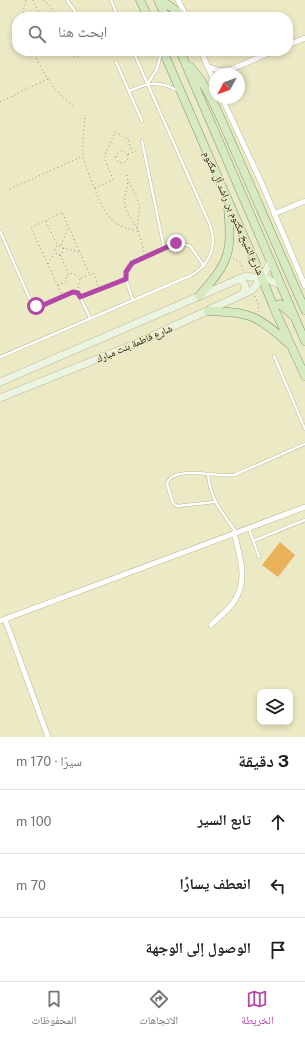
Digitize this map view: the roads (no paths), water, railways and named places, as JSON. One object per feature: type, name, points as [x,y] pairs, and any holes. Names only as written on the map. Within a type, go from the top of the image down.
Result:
[{"type":"main road","points":[[140,0],[146,12]]},
{"type":"main road","points":[[159,0],[164,12]]},
{"type":"main road","points":[[159,0],[177,12]]},
{"type":"main road","name":"شارع الشيخ مكتوم بن راشد آل مكتوم","points":[[164,56],[305,376]]},
{"type":"main road","name":"شارع الشيخ مكتوم بن راشد آل مكتوم","points":[[182,56],[305,341]]},
{"type":"main road","points":[[186,64],[198,76],[207,91],[305,310]]},
{"type":"main road","points":[[199,296],[219,272],[227,255],[230,235],[227,198]]},
{"type":"main road","points":[[248,246],[252,248],[257,247],[260,243],[260,235]]},
{"type":"main road","points":[[274,308],[280,304],[294,316]]},
{"type":"main road","points":[[208,311],[240,313],[258,319],[269,326],[292,347]]},
{"type":"street","points":[[178,0],[183,12]]},
{"type":"street","points":[[293,43],[305,38]]},
{"type":"street","points":[[203,56],[209,70]]},
{"type":"street","points":[[235,68],[263,56]]},
{"type":"street","points":[[207,66],[212,68]]},
{"type":"street","points":[[225,104],[303,275],[305,286]]},
{"type":"street","points":[[274,214],[305,201]]},
{"type":"street","name":"شارع فاطمة بنت مبارك","points":[[0,398],[137,342],[252,290],[262,278],[271,261]]},
{"type":"street","name":"شارع فاطمة بنت مبارك","points":[[0,382],[237,279],[246,276],[262,278],[281,285]]},
{"type":"street","points":[[237,279],[241,280],[246,287],[242,294]]},
{"type":"street","points":[[48,737],[2,620],[305,507]]},
{"type":"street","points":[[211,625],[233,603],[240,588],[242,571],[235,533]]},
{"type":"lane","points":[[67,0],[75,12]]},
{"type":"lane","points":[[111,0],[116,12]]},
{"type":"lane","points":[[0,357],[192,275],[204,266],[208,260],[213,246],[212,232],[136,56]]},
{"type":"lane","points":[[148,84],[157,69],[161,56]]},
{"type":"lane","points":[[116,62],[142,122]]},
{"type":"lane","points":[[129,91],[148,84],[165,85],[181,93]]},
{"type":"lane","points":[[142,141],[164,248]]},
{"type":"lane","points":[[0,231],[32,304],[39,306],[73,292],[77,292],[90,318]]},
{"type":"lane","points":[[133,300],[126,279],[126,272],[135,260],[176,243],[187,244],[204,266]]},
{"type":"lane","points":[[274,356],[305,429]]},
{"type":"lane","points":[[215,502],[177,506],[172,503],[167,484],[169,479],[185,473],[193,472],[223,476],[239,474],[305,444]]},
{"type":"lane","points":[[208,474],[210,488],[215,502],[235,533]]},
{"type":"lane","points":[[253,541],[305,520]]},
{"type":"lane","points":[[249,528],[259,557]]}]
